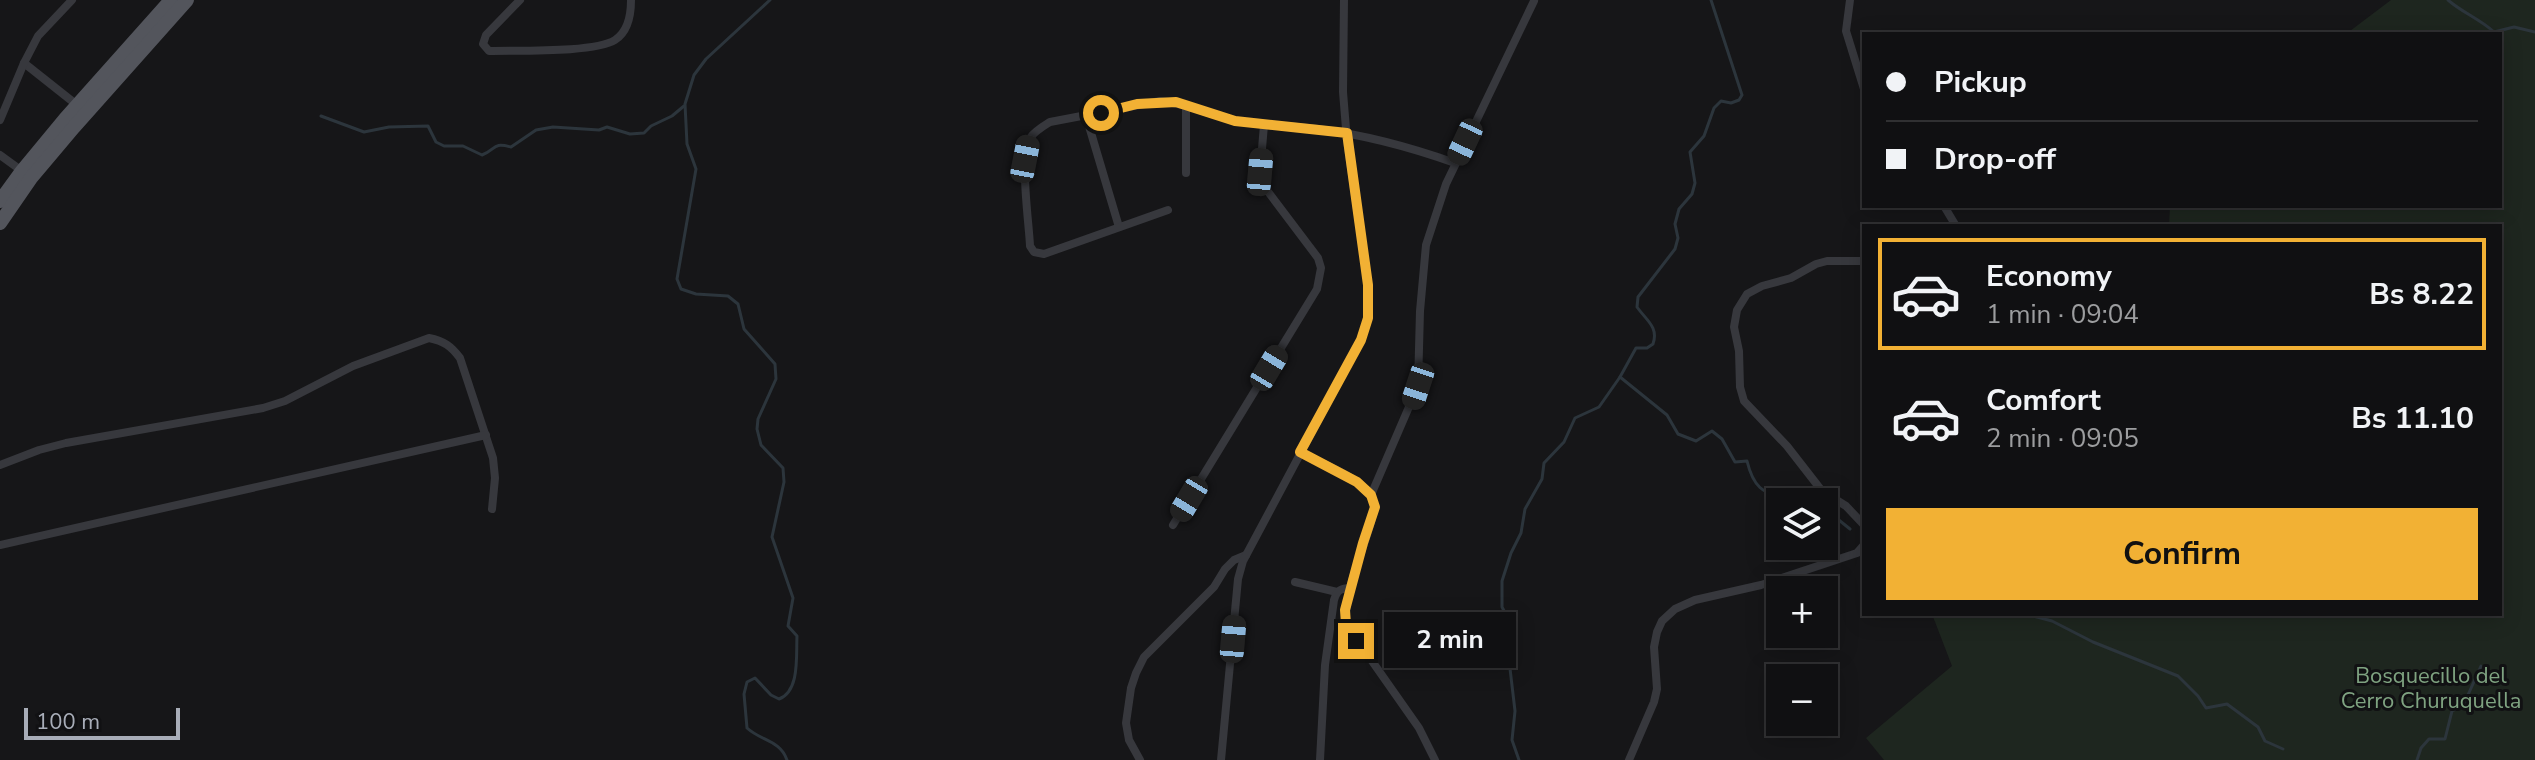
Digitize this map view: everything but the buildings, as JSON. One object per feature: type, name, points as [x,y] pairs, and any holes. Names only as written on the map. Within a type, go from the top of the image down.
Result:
[{"type":"main road","points":[[0,201],[77,105],[171,0]]},
{"type":"main road","points":[[0,223],[31,178],[187,0]]},
{"type":"street","points":[[0,120],[38,36],[72,0]]},
{"type":"street","points":[[520,0],[486,35],[483,44],[489,51],[596,47],[616,40],[626,29],[631,0]]},
{"type":"street","points":[[1233,760],[1221,759],[1238,579],[1247,554],[1361,340],[1368,318],[1368,285],[1343,92],[1344,0]]},
{"type":"street","points":[[1850,0],[1846,31],[1862,83]]},
{"type":"street","points":[[1371,495],[1418,386],[1426,245],[1446,184],[1534,1]]},
{"type":"street","points":[[24,63],[77,105]]},
{"type":"street","points":[[1168,210],[1044,254],[1034,252],[1030,246],[1025,159],[1029,141],[1036,131],[1050,122],[1160,101],[1186,105],[1235,121],[1380,138],[1455,163]]},
{"type":"street","points":[[1186,105],[1186,173]]},
{"type":"street","points":[[1086,116],[1119,227]]},
{"type":"street","points":[[1173,525],[1317,289],[1321,268],[1318,258],[1263,185],[1260,172],[1264,125]]},
{"type":"street","points":[[0,155],[22,171]]},
{"type":"street","points":[[1862,261],[1827,261],[1791,278],[1762,286],[1747,294],[1737,310],[1734,327],[1744,401],[1787,446],[1822,491],[1846,506],[1862,523]]},
{"type":"street","points":[[0,465],[66,443],[263,408],[285,401],[353,366],[429,338],[451,346],[460,358],[493,458],[492,509]]},
{"type":"street","points":[[0,545],[486,435]]},
{"type":"street","points":[[1300,452],[1357,482],[1371,495],[1375,507],[1345,610],[1346,624],[1419,728],[1435,760]]},
{"type":"street","points":[[1629,760],[1657,689],[1654,647],[1657,632],[1662,621],[1675,609],[1695,600],[1775,581],[1857,553],[1862,547]]},
{"type":"street","points":[[1140,760],[1129,740],[1126,723],[1131,688],[1144,657],[1214,587],[1234,560],[1247,554]]},
{"type":"street","points":[[1295,582],[1337,592]]},
{"type":"street","points":[[1320,760],[1325,665],[1337,592],[1342,588],[1351,588]]},
{"type":"green space","name":"Bosquecillo del Cerro Churuquella","points":[[2391,0],[2535,0],[2535,760],[1884,760],[1866,738],[1952,666],[1933,616],[2502,616],[2502,224],[2169,224],[2170,208],[2502,208],[2502,32],[2349,32]]},
{"type":"waterway","points":[[770,0],[706,59],[694,75],[685,104],[687,144],[696,169],[677,279],[681,289],[696,294],[728,296],[738,304],[744,329],[775,364],[776,379],[758,419],[757,429],[761,445],[783,468],[784,482],[772,537],[793,598],[788,626],[797,636],[796,663],[794,681],[786,695],[779,699],[771,695],[755,678],[747,682],[744,694],[747,728],[780,748],[787,760]]},
{"type":"waterway","points":[[1519,760],[1512,740],[1515,711],[1509,660],[1514,629],[1502,607],[1502,581],[1521,533],[1525,509],[1542,479],[1544,463],[1564,442],[1575,418],[1599,407],[1636,348],[1647,348],[1653,344],[1653,328],[1637,307],[1638,297],[1675,249],[1678,238],[1675,224],[1679,209],[1692,194],[1695,183],[1690,152],[1704,136],[1714,108],[1721,101],[1731,103],[1742,95],[1711,0]]},
{"type":"waterway","points":[[2448,0],[2494,32],[2514,27],[2535,32]]},
{"type":"waterway","points":[[321,116],[364,132],[389,127],[428,126],[436,142],[444,146],[463,146],[482,155],[497,146],[511,147],[536,130],[553,127],[599,130],[607,127],[630,134],[644,133],[684,106]]},
{"type":"waterway","points":[[1620,377],[1667,415],[1678,434],[1696,441],[1712,431],[1722,439],[1735,462],[1747,461],[1753,478],[1766,492]]},
{"type":"waterway","points":[[1838,519],[1850,529]]},
{"type":"waterway","points":[[2033,616],[2052,621],[2093,642],[2178,676],[2206,708],[2227,704],[2258,727],[2265,741],[2283,749]]},
{"type":"waterway","points":[[2417,760],[2421,748],[2429,739],[2445,739],[2452,711],[2463,706],[2481,666]]},
{"type":"route","points":[[1101,113],[1137,104],[1176,102],[1235,121],[1347,133],[1368,285],[1368,318],[1361,340],[1300,452],[1357,482],[1371,495],[1375,507],[1345,610],[1346,624],[1356,641]]}]
